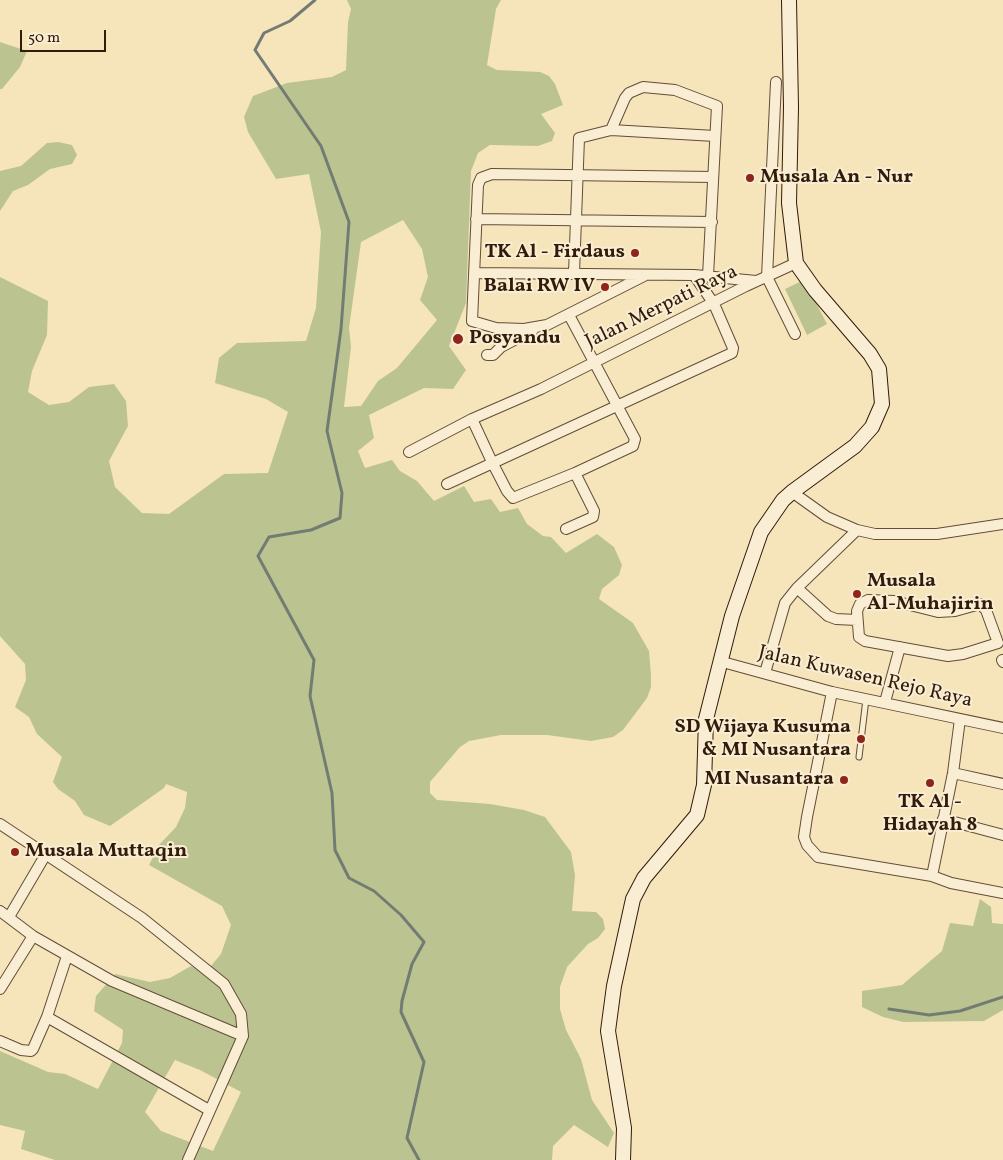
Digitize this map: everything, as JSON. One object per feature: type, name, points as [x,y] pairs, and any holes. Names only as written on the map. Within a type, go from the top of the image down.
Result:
[{"type":"main road","points":[[622,1160],[624,1128],[608,1031],[614,986],[637,888],[659,858],[697,815],[704,785],[706,719],[719,661],[747,568],[761,532],[783,500],[844,455],[872,427],[880,412],[882,387],[879,369],[870,354],[827,305],[796,264],[789,203],[791,107],[788,0]]},
{"type":"street","points":[[776,82],[767,277],[795,334]]},
{"type":"street","points":[[611,130],[625,98],[629,93],[642,87],[675,90],[716,105],[708,276]]},
{"type":"street","points":[[574,273],[576,174],[579,138],[611,130],[716,136]]},
{"type":"street","points":[[536,328],[496,328],[472,321],[472,302],[476,273],[478,185],[482,178],[492,174],[713,177]]},
{"type":"street","points":[[476,218],[712,222]]},
{"type":"street","name":"Jalan Merpati Raya","points":[[408,452],[472,419],[541,389],[757,281],[796,264]]},
{"type":"street","points":[[476,273],[694,275],[757,281]]},
{"type":"street","points":[[447,484],[732,353],[733,348],[714,304],[694,275]]},
{"type":"street","points":[[487,355],[493,355],[501,347],[536,328],[569,315],[644,276]]},
{"type":"street","points":[[472,419],[492,462],[513,498],[631,448],[635,439],[592,362],[569,315]]},
{"type":"street","points":[[566,529],[592,517],[594,511],[574,473]]},
{"type":"street","points":[[792,492],[827,517],[857,530],[875,534],[937,534],[1003,524]]},
{"type":"street","points":[[764,673],[781,611],[796,588],[857,530]]},
{"type":"street","points":[[796,588],[828,616],[836,619],[857,620]]},
{"type":"street","points":[[868,600],[894,601],[938,612],[955,612],[980,604],[986,610],[998,642],[963,654],[948,656],[900,647],[861,640],[857,620],[857,610],[860,604],[868,600]]},
{"type":"street","points":[[885,702],[900,647]]},
{"type":"street","name":"Jalan Kuwasen Rejo Raya","points":[[719,661],[832,692],[1003,728]]},
{"type":"street","points":[[832,692],[804,836],[807,844],[818,857],[932,876],[951,883],[1003,893]]},
{"type":"street","points":[[932,876],[953,773],[960,719]]},
{"type":"street","points":[[953,773],[1003,784]]},
{"type":"street","points":[[943,820],[1003,835]]},
{"type":"street","points":[[0,824],[142,918],[224,984],[241,1014],[243,1036],[188,1160]]},
{"type":"street","points":[[46,854],[5,914],[32,936],[112,981],[243,1036]]},
{"type":"street","points":[[0,989],[32,936]]},
{"type":"street","points":[[0,1041],[21,1050],[31,1051],[48,1017],[67,956]]},
{"type":"street","points":[[48,1017],[210,1110]]},
{"type":"lane","points":[[860,757],[866,698]]},
{"type":"green space","points":[[347,0],[501,0],[496,9],[487,65],[497,70],[540,72],[549,76],[555,84],[563,105],[541,114],[555,133],[552,141],[538,146],[490,145],[478,153],[471,171],[466,303],[449,346],[466,370],[453,389],[424,388],[369,415],[374,438],[358,451],[365,468],[392,460],[400,471],[417,481],[434,501],[464,486],[474,502],[491,499],[500,512],[518,508],[527,524],[543,536],[551,537],[566,553],[597,534],[614,547],[622,565],[619,575],[602,589],[599,599],[633,623],[649,651],[651,675],[651,687],[647,698],[623,730],[613,737],[591,741],[547,735],[501,735],[469,741],[460,747],[430,782],[430,793],[437,800],[490,804],[524,810],[545,817],[571,852],[575,875],[572,911],[596,912],[603,919],[605,929],[567,967],[560,987],[560,1009],[566,1030],[581,1059],[592,1100],[614,1133],[608,1147],[574,1125],[553,1146],[552,1160],[55,1160],[21,1149],[25,1131],[0,1125],[0,1051],[48,1072],[65,1074],[98,1089],[122,1043],[123,1030],[94,1011],[96,996],[115,974],[150,982],[170,978],[191,966],[205,973],[221,954],[231,925],[222,906],[149,865],[159,845],[176,827],[185,808],[187,792],[166,784],[164,788],[110,826],[84,815],[75,801],[58,789],[53,782],[62,757],[37,734],[29,717],[15,707],[26,680],[25,664],[0,636],[0,277],[48,301],[47,335],[32,371],[28,392],[49,405],[69,402],[89,387],[114,384],[126,401],[128,426],[109,461],[115,487],[142,513],[169,514],[224,474],[268,473],[288,412],[266,399],[215,383],[219,358],[237,343],[306,341],[316,308],[321,232],[309,174],[276,179],[248,132],[244,117],[253,96],[287,83],[332,77],[346,70],[348,22],[351,9]],"holes":[[[403,220],[422,249],[428,277],[420,300],[437,320],[397,368],[378,381],[361,406],[344,407],[351,347],[349,328],[361,242]],[[175,1060],[200,1070],[241,1092],[213,1151],[161,1131],[145,1112]]]},
{"type":"green space","points":[[0,42],[27,51],[20,67],[2,89],[0,89]]},
{"type":"green space","points":[[58,142],[72,145],[77,155],[72,164],[50,169],[28,185],[13,191],[0,211],[0,171],[21,166],[47,143]]},
{"type":"green space","points":[[804,280],[827,324],[807,335],[785,289]]},
{"type":"green space","points":[[980,899],[991,907],[992,923],[1003,924],[1003,1010],[984,1021],[903,1022],[883,1017],[862,1007],[862,991],[902,985],[942,951],[950,923],[973,926]]},
{"type":"waterway","points":[[315,0],[290,21],[264,33],[255,50],[321,146],[349,222],[341,329],[327,431],[342,493],[340,518],[311,530],[269,537],[258,556],[314,660],[310,696],[332,793],[335,850],[349,878],[374,891],[401,915],[424,942],[412,964],[401,1012],[424,1062],[407,1138],[419,1160]]},
{"type":"waterway","points":[[889,1009],[929,1015],[960,1011],[1003,997]]},
{"type":"place","name":"Musala An - Nur","points":[[750,178]]},
{"type":"place","name":"TK Al - Firdaus","points":[[635,253]]},
{"type":"place","name":"Balai RW IV","points":[[605,287]]},
{"type":"place","name":"Posyandu","points":[[458,339]]},
{"type":"place","name":"Musala Al-Muhajirin","points":[[857,594]]},
{"type":"place","name":"SD Wijaya Kusuma & MI Nusantara","points":[[861,739]]},
{"type":"place","name":"MI Nusantara","points":[[844,780]]},
{"type":"place","name":"TK Al - Hidayah 8","points":[[930,783]]},
{"type":"place","name":"Musala Muttaqin","points":[[15,852]]}]
